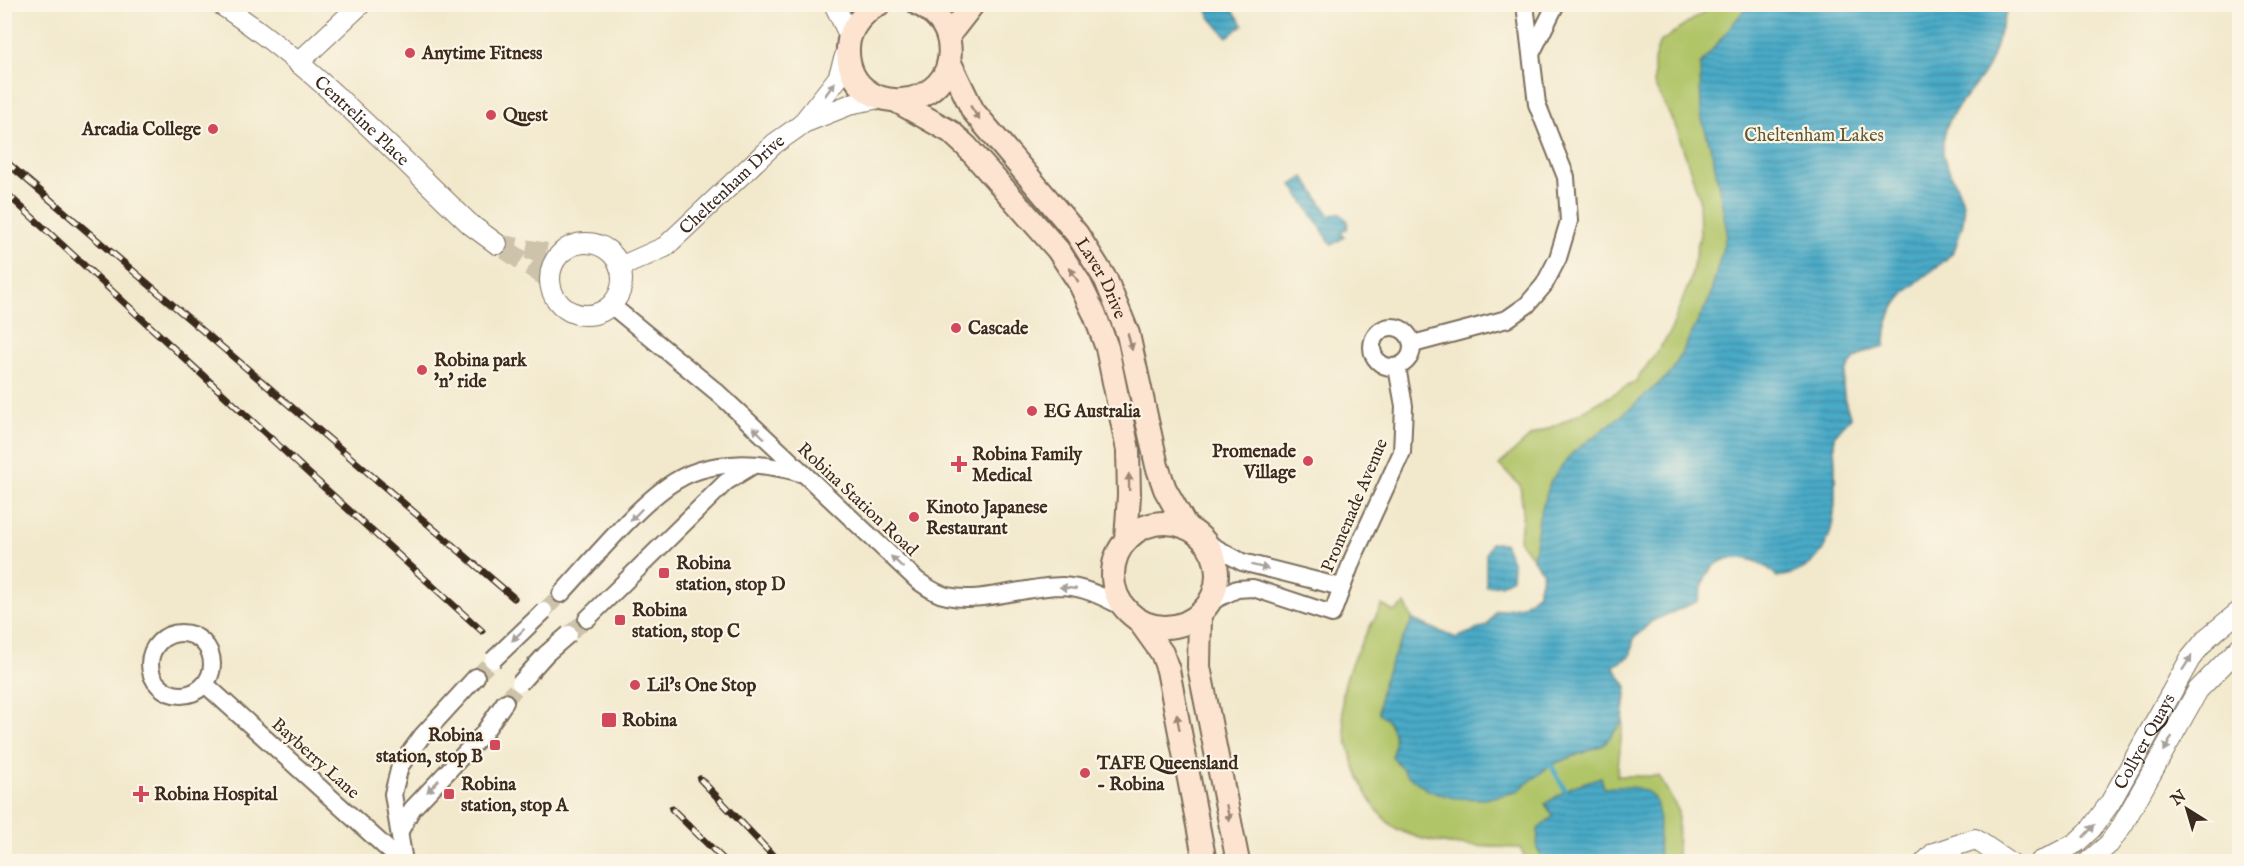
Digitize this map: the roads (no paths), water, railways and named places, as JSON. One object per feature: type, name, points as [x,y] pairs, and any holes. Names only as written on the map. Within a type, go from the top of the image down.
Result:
[{"type":"main road","points":[[849,42],[865,13],[879,4]]},
{"type":"main road","points":[[889,100],[926,94],[940,79],[949,61],[948,36],[940,21],[928,9],[918,4]]},
{"type":"main road","points":[[948,36],[974,4]]},
{"type":"main road","name":"Laver Drive","points":[[849,42],[850,63],[856,78],[866,90],[951,132],[1051,242],[1079,282],[1107,348],[1128,450],[1129,495],[1126,540]]},
{"type":"main road","name":"Laver Drive","points":[[949,61],[973,111],[1077,234],[1106,280],[1128,334],[1157,466],[1165,489],[1187,528]]},
{"type":"main road","points":[[1205,861],[1168,670],[1162,653],[1131,614],[1113,584],[1113,568],[1117,553],[1126,540],[1139,530],[1154,524],[1171,523],[1187,528],[1207,543],[1216,566],[1216,584],[1205,608],[1199,667],[1238,861]]},
{"type":"main road","points":[[1131,614],[1155,627],[1171,627],[1186,623],[1205,608]]},
{"type":"street","name":"Centreline Place","points":[[220,4],[259,30],[298,63],[471,225],[497,244]]},
{"type":"street","points":[[298,63],[361,4]]},
{"type":"street","points":[[834,4],[849,42]]},
{"type":"street","points":[[1413,344],[1507,319],[1527,305],[1544,285],[1558,258],[1569,221],[1566,177],[1537,104],[1525,4]]},
{"type":"street","points":[[1532,52],[1556,4]]},
{"type":"street","name":"Cheltenham Drive","points":[[801,125],[838,78],[849,42]]},
{"type":"street","name":"Cheltenham Drive","points":[[620,267],[665,247],[774,144],[801,125],[854,103],[889,100]]},
{"type":"street","points":[[587,243],[606,248],[620,267],[621,285],[611,304],[601,312],[586,315],[567,310],[553,294],[549,279],[552,266],[559,255],[571,246],[587,243]]},
{"type":"street","name":"Cheltenham Drive","points":[[606,248],[665,247]]},
{"type":"street","name":"Robina Station Road","points":[[611,304],[718,393],[801,474],[918,581],[944,596],[967,598],[1062,586],[1098,594],[1131,614]]},
{"type":"street","points":[[1388,327],[1401,328],[1407,332],[1413,344],[1407,361],[1397,367],[1384,366],[1374,357],[1372,345],[1377,333],[1388,327]]},
{"type":"street","name":"Promenade Avenue","points":[[1205,608],[1237,589],[1253,588],[1332,614],[1341,587],[1402,452],[1404,406],[1397,367]]},
{"type":"street","points":[[561,594],[644,507],[681,478],[713,466],[753,466],[801,474]]},
{"type":"street","points":[[587,619],[726,482],[753,466]]},
{"type":"street","name":"Promenade Avenue","points":[[1207,543],[1242,562],[1341,587]]},
{"type":"street","points":[[493,660],[544,611]]},
{"type":"street","name":"Collyer Quays","points":[[2040,861],[2058,854],[2091,830],[2110,803],[2190,659],[2208,637],[2240,611]]},
{"type":"street","points":[[520,683],[546,654],[569,634]]},
{"type":"street","name":"Collyer Quays","points":[[2088,861],[2109,843],[2123,824],[2198,690],[2240,647]]},
{"type":"street","points":[[403,861],[393,794],[400,766],[408,752],[476,677]]},
{"type":"street","name":"Bayberry Lane","points":[[205,684],[403,861]]},
{"type":"street","points":[[400,831],[412,809],[483,734],[505,702]]},
{"type":"street","points":[[1932,859],[1958,854],[1975,839],[2009,861]]},
{"type":"water","points":[[1205,5],[1230,5],[1243,25],[1227,37],[1209,16]]},
{"type":"water","name":"Cheltenham Lakes","points":[[1748,5],[2011,5],[2003,20],[1987,68],[1955,111],[1945,130],[1943,153],[1963,206],[1963,218],[1956,246],[1946,259],[1911,287],[1897,303],[1888,322],[1885,346],[1860,355],[1847,371],[1844,392],[1851,417],[1834,436],[1835,501],[1832,523],[1827,542],[1816,558],[1800,570],[1777,577],[1763,565],[1745,558],[1717,563],[1710,570],[1702,585],[1698,601],[1652,621],[1634,638],[1630,657],[1613,666],[1627,687],[1622,723],[1603,745],[1551,765],[1516,792],[1484,799],[1454,798],[1429,791],[1407,775],[1392,756],[1393,732],[1388,722],[1379,713],[1381,689],[1385,677],[1412,620],[1456,638],[1487,626],[1496,611],[1522,606],[1538,593],[1543,572],[1533,559],[1539,518],[1551,480],[1572,453],[1622,415],[1671,373],[1709,300],[1727,232],[1713,156],[1701,116],[1700,65]]},
{"type":"water","points":[[1304,177],[1330,216],[1339,213],[1348,221],[1347,229],[1341,233],[1344,237],[1332,245],[1292,185]]},
{"type":"water","points":[[1491,543],[1504,543],[1513,564],[1512,578],[1501,585],[1486,586],[1486,554]]},
{"type":"water","points":[[1601,777],[1604,788],[1641,789],[1651,795],[1656,803],[1658,814],[1659,861],[1545,861],[1537,849],[1538,829],[1553,816],[1545,804],[1571,787]]},
{"type":"waterway","points":[[1551,765],[1565,790]]},
{"type":"tunnel","points":[[497,244],[559,255]]},
{"type":"tunnel","points":[[505,249],[549,279]]},
{"type":"tunnel","points":[[544,611],[561,594]]},
{"type":"tunnel","points":[[569,634],[587,619]]},
{"type":"tunnel","points":[[476,677],[493,660]]},
{"type":"tunnel","points":[[505,702],[520,683]]},
{"type":"railway","points":[[4,160],[514,598]]},
{"type":"railway","points":[[4,191],[482,631]]},
{"type":"railway","points":[[700,779],[779,862]]},
{"type":"railway","points":[[672,809],[726,862]]},
{"type":"place","name":"Anytime Fitness","points":[[410,53]]},
{"type":"place","name":"Quest","points":[[491,115]]},
{"type":"place","name":"Arcadia College","points":[[213,129]]},
{"type":"place","name":"Cascade","points":[[956,328]]},
{"type":"place","name":"Robina park 'n' ride","points":[[422,370]]},
{"type":"place","name":"EG Australia","points":[[1032,411]]},
{"type":"place","name":"Promenade Village","points":[[1308,461]]},
{"type":"place","name":"Robina Family Medical","points":[[959,464]]},
{"type":"place","name":"Kinoto Japanese Restaurant","points":[[914,517]]},
{"type":"place","name":"Robina station, stop D","points":[[664,573]]},
{"type":"place","name":"Robina station, stop C","points":[[620,620]]},
{"type":"place","name":"Lil's One Stop","points":[[635,685]]},
{"type":"place","name":"Robina","points":[[609,720]]},
{"type":"place","name":"Robina station, stop B","points":[[495,745]]},
{"type":"place","name":"TAFE Queensland - Robina","points":[[1085,773]]},
{"type":"place","name":"Robina Hospital","points":[[141,794]]},
{"type":"place","name":"Robina station, stop A","points":[[449,794]]}]
